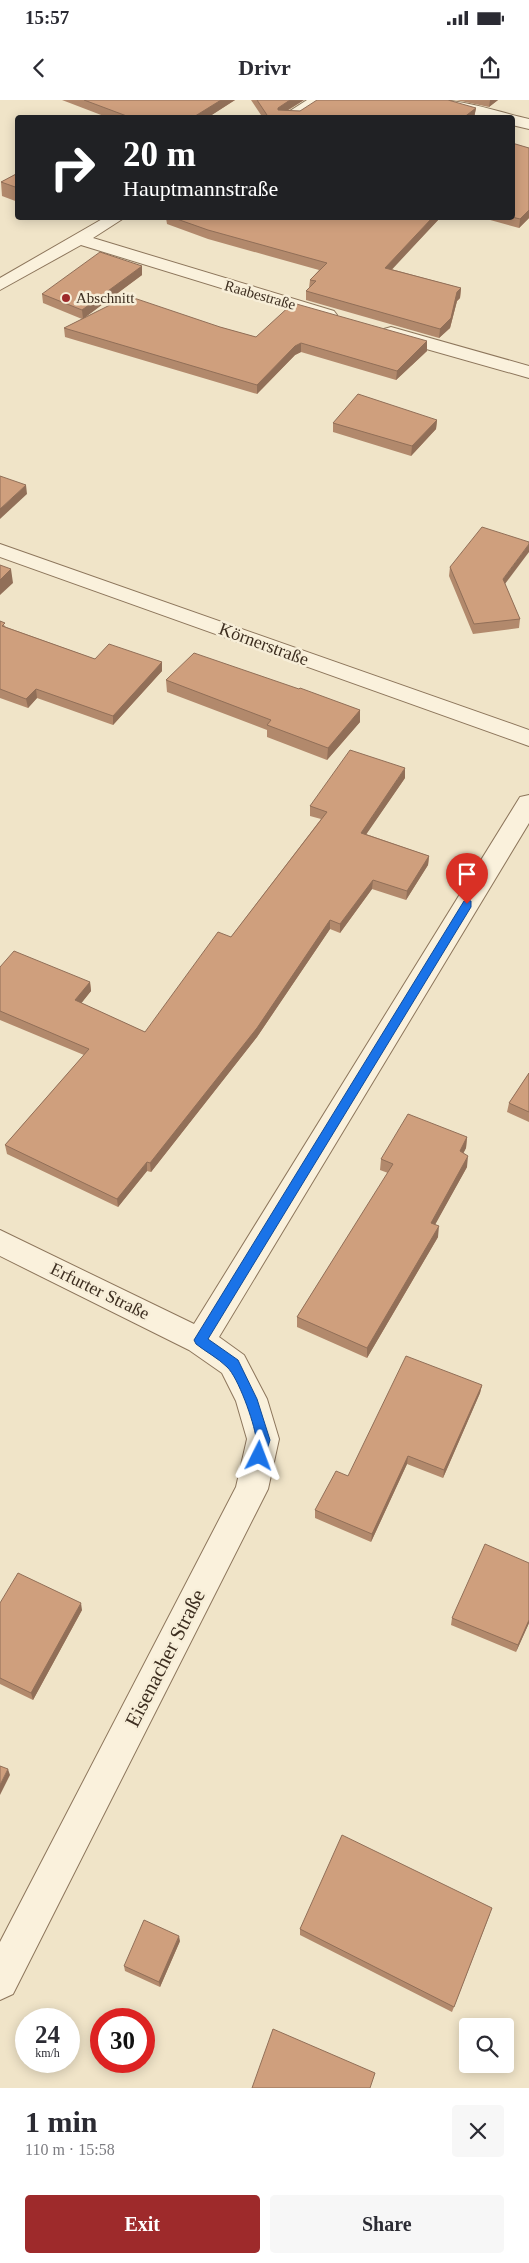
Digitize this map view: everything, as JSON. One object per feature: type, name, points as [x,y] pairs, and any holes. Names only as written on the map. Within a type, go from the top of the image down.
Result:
[{"type":"street","points":[[292,115],[318,100]]},
{"type":"street","points":[[441,100],[493,115]]},
{"type":"street","points":[[515,121],[529,124]]},
{"type":"street","points":[[0,285],[111,220]]},
{"type":"street","name":"Raabestraße","points":[[78,239],[184,273],[348,320]]},
{"type":"street","points":[[377,328],[529,372]]},
{"type":"street","name":"Körnerstraße","points":[[0,550],[529,738]]},
{"type":"street","points":[[200,1340],[529,803]]},
{"type":"street","name":"Erfurter Straße","points":[[0,1242],[200,1340]]},
{"type":"street","name":"Eisenacher Straße","points":[[0,1981],[252,1489],[263,1440],[251,1399],[233,1364],[200,1340]]},
{"type":"building","points":[[84,100],[221,100],[197,115],[124,115]]},
{"type":"building","points":[[257,100],[290,100],[278,108],[278,110],[300,111],[317,100],[448,100],[476,108],[467,115],[267,115]]},
{"type":"building","points":[[515,144],[529,148],[529,210],[520,219],[515,218]]},
{"type":"building","points":[[15,175],[15,187],[1,182]]},
{"type":"building","points":[[180,220],[430,220],[385,268],[461,288],[457,292],[451,318],[440,329],[306,291],[316,281],[310,280],[327,263],[208,230]]},
{"type":"building","points":[[100,252],[142,266],[82,310],[42,294]]},
{"type":"building","points":[[128,296],[256,337],[293,303],[427,341],[397,371],[301,343],[295,346],[257,385],[64,328]]},
{"type":"building","points":[[358,394],[437,420],[412,446],[333,423]]},
{"type":"building","points":[[0,476],[26,485],[0,509]]},
{"type":"building","points":[[482,527],[529,542],[503,579],[520,619],[474,624],[450,567]]},
{"type":"building","points":[[0,565],[11,569],[0,580]]},
{"type":"building","points":[[0,621],[5,623],[2,626],[95,659],[109,644],[162,662],[113,716],[36,689],[26,699],[0,689]]},
{"type":"building","points":[[194,653],[360,710],[328,748],[267,725],[271,720],[166,680]]},
{"type":"building","points":[[350,750],[405,768],[361,833],[429,856],[407,891],[373,880],[340,924],[330,920],[257,1028],[150,1163],[147,1162],[117,1199],[5,1145],[89,1049],[0,1011],[0,967],[14,951],[90,982],[75,1000],[145,1032],[218,932],[231,937],[327,812],[310,806]]},
{"type":"building","points":[[529,1073],[529,1112],[509,1103]]},
{"type":"building","points":[[408,1114],[467,1137],[460,1151],[468,1156],[431,1223],[439,1226],[367,1348],[297,1317],[393,1164],[381,1159]]},
{"type":"building","points":[[406,1356],[482,1385],[444,1470],[408,1456],[372,1534],[315,1510],[336,1471],[348,1476]]},
{"type":"building","points":[[485,1544],[529,1563],[529,1620],[518,1645],[452,1618]]},
{"type":"building","points":[[18,1573],[81,1603],[31,1693],[0,1678],[0,1603]]},
{"type":"building","points":[[0,1766],[8,1769],[0,1785]]},
{"type":"building","points":[[342,1835],[492,1908],[454,2007],[300,1929]]},
{"type":"building","points":[[144,1920],[179,1936],[159,1982],[124,1966]]},
{"type":"building","points":[[273,2029],[375,2073],[370,2088],[252,2088]]},
{"type":"place","name":"Abschnitt","points":[[66,298]]},
{"type":"route","points":[[259,1456],[263,1440],[251,1399],[242,1381],[233,1364],[200,1340],[467,904]]}]
